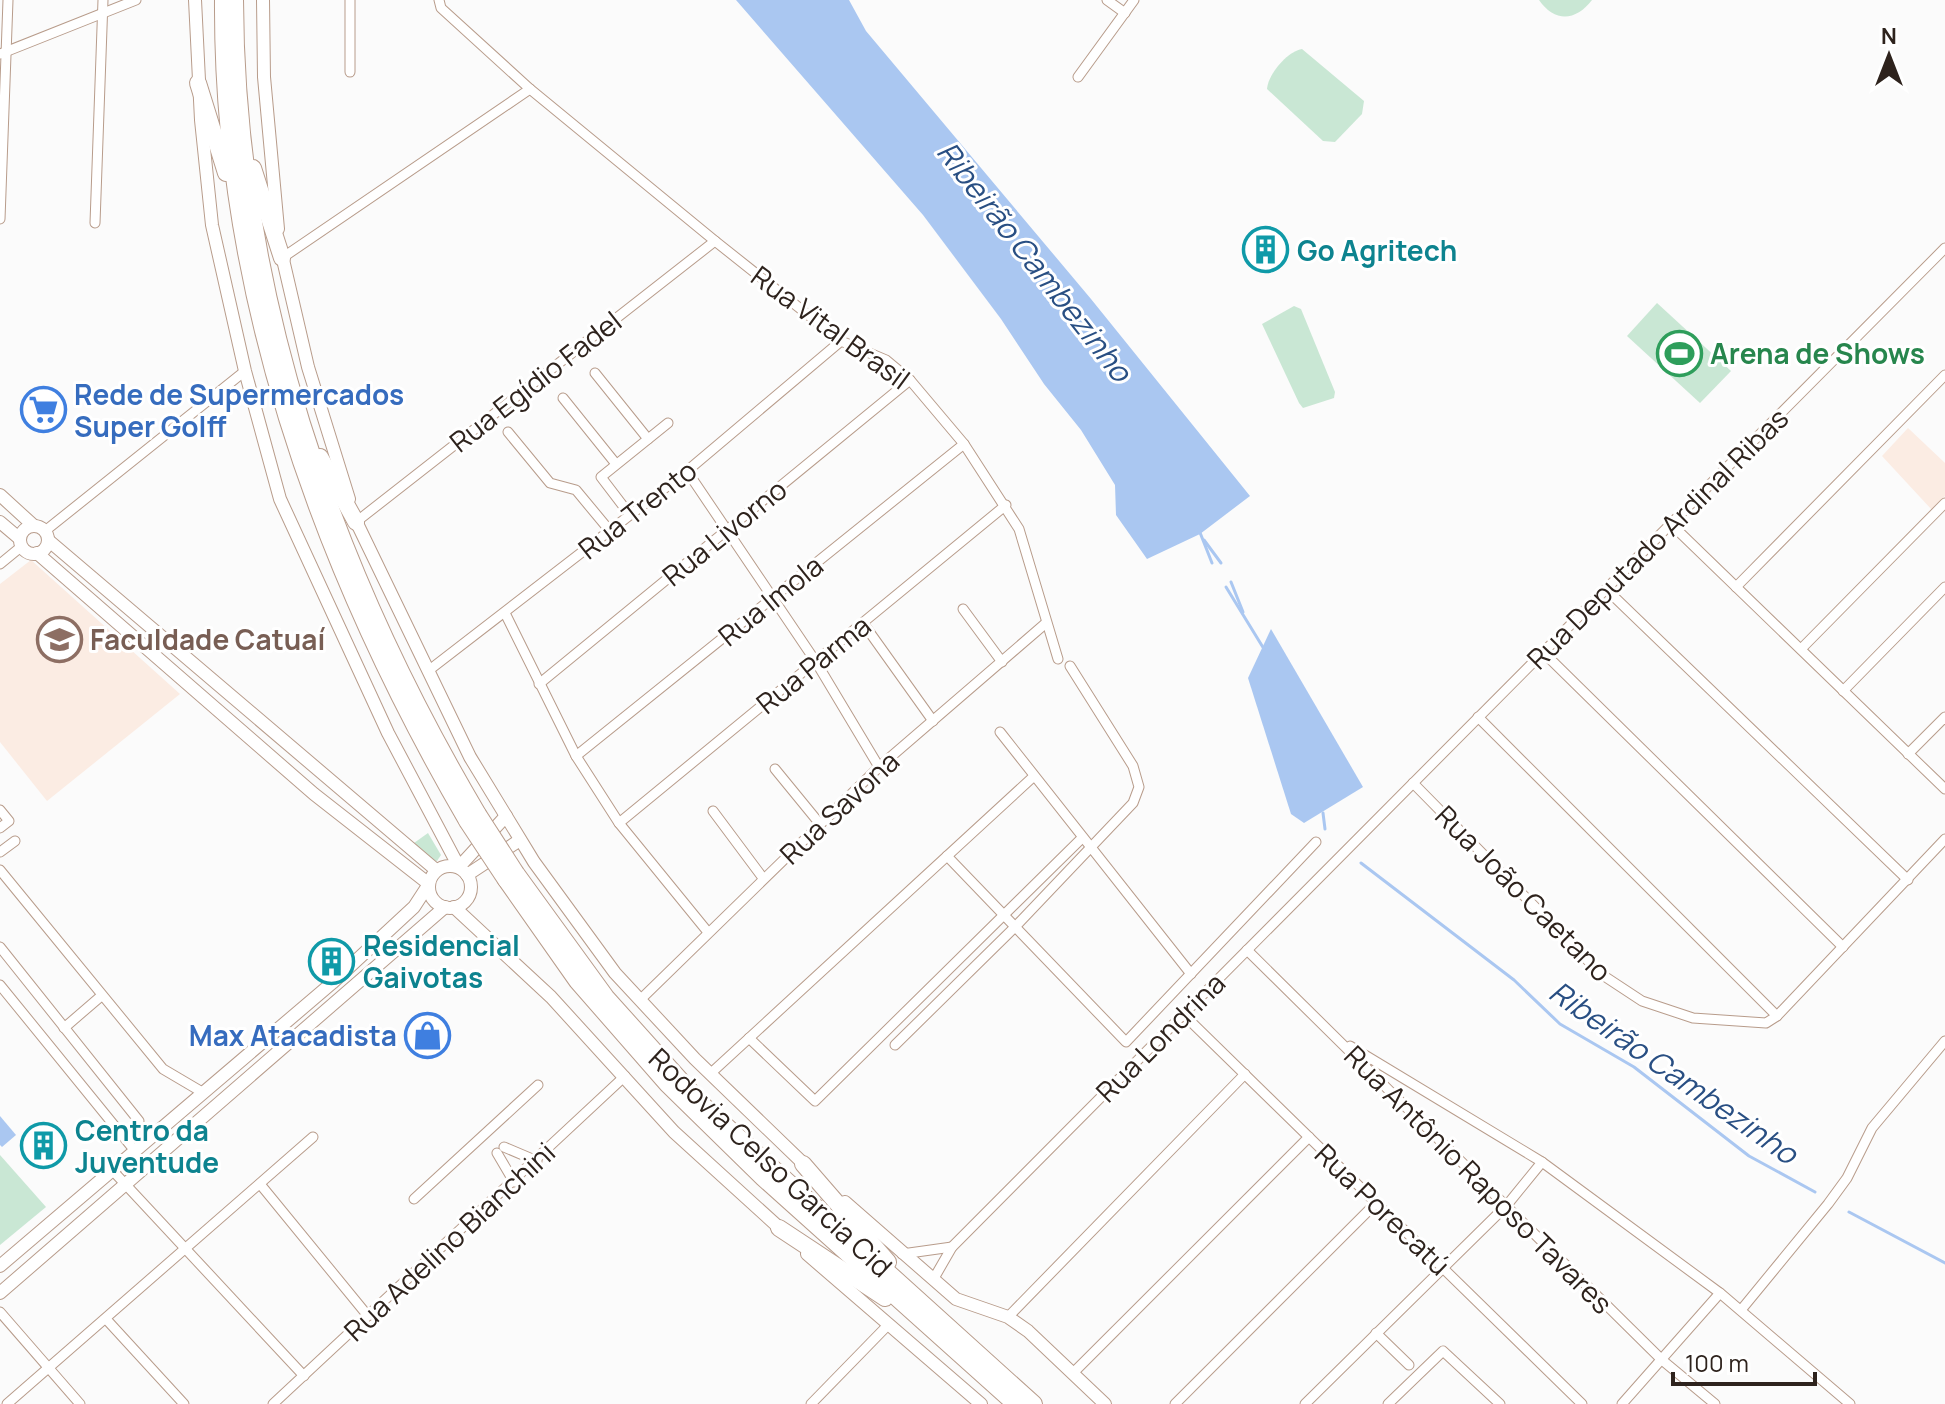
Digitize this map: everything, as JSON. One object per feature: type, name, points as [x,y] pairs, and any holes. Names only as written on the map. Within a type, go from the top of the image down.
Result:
[{"type":"highway","name":"Rodovia Celso Garcia Cid","points":[[223,0],[224,77],[237,210],[270,364],[311,495],[384,664],[473,817],[577,981],[667,1084],[763,1178],[1034,1404]]},
{"type":"highway","name":"Rodovia Celso Garcia Cid","points":[[235,0],[235,69],[241,132],[264,283],[297,413],[343,542],[404,679],[473,817]]},
{"type":"highway","points":[[198,83],[237,210]]},
{"type":"highway","points":[[241,132],[282,258]]},
{"type":"highway","points":[[297,413],[356,522]]},
{"type":"highway","points":[[803,1164],[933,1321]]},
{"type":"highway","points":[[779,1228],[933,1321]]},
{"type":"highway","name":"Rodovia Celso Garcia Cid","points":[[933,1321],[1015,1404]]},
{"type":"street","points":[[0,219],[8,0]]},
{"type":"street","points":[[95,223],[103,0]]},
{"type":"street","points":[[4,52],[136,0]]},
{"type":"street","points":[[0,1293],[450,907],[466,901],[470,892],[463,871],[388,733],[280,499],[245,371],[212,225],[198,83],[195,0]]},
{"type":"street","points":[[263,0],[264,77],[282,258],[308,367],[356,522],[470,757],[520,840],[615,973],[710,1074],[803,1164],[933,1280],[956,1299],[1008,1317],[1028,1331],[1105,1404]]},
{"type":"street","points":[[350,0],[350,72]]},
{"type":"street","name":"Rua Vital Brasil","points":[[439,0],[441,8],[530,89],[715,241],[841,341],[886,360],[910,380],[964,444],[1019,529],[1058,659]]},
{"type":"street","points":[[1107,0],[1125,13]]},
{"type":"street","points":[[1078,77],[1134,0]]},
{"type":"street","points":[[282,258],[530,89]]},
{"type":"street","name":"Rua Egídio Fadel","points":[[356,522],[715,241]]},
{"type":"street","name":"Rua Deputado Ardinal Ribas","points":[[1369,828],[1945,248]]},
{"type":"street","name":"Rua Trento","points":[[428,671],[687,471],[841,341]]},
{"type":"street","points":[[0,564],[21,542],[24,529],[43,532],[245,371]]},
{"type":"street","points":[[595,373],[648,439]]},
{"type":"street","points":[[1736,587],[1945,375]]},
{"type":"street","name":"Rua Livorno","points":[[539,684],[910,380]]},
{"type":"street","points":[[563,398],[616,464]]},
{"type":"street","points":[[630,515],[601,477],[668,423]]},
{"type":"street","points":[[508,432],[542,476],[550,483],[576,490],[610,531]]},
{"type":"street","name":"Rua Imola","points":[[576,756],[964,444]]},
{"type":"street","points":[[687,471],[816,662],[879,767]]},
{"type":"street","points":[[0,495],[436,870]]},
{"type":"street","points":[[1801,649],[1945,503]]},
{"type":"street","name":"Rua Parma","points":[[619,823],[1006,505]]},
{"type":"street","points":[[0,522],[28,552],[37,553],[314,794],[429,884],[432,899],[450,907],[551,997],[674,1132],[981,1404]]},
{"type":"street","points":[[1671,524],[1945,789]]},
{"type":"street","points":[[37,553],[45,548],[43,532]]},
{"type":"street","points":[[1843,691],[1945,587]]},
{"type":"street","points":[[1606,589],[1908,880]]},
{"type":"street","points":[[963,609],[1002,662]]},
{"type":"street","points":[[505,613],[576,756],[619,823],[707,931]]},
{"type":"street","points":[[863,623],[933,721]]},
{"type":"street","name":"Rua Savona","points":[[640,1000],[707,931],[879,767],[1046,623]]},
{"type":"street","points":[[1543,652],[1843,947]]},
{"type":"street","points":[[895,1045],[1015,927],[1133,803],[1139,787],[1133,766],[1070,666]]},
{"type":"street","points":[[1478,717],[1777,1016],[1945,839]]},
{"type":"street","points":[[1908,754],[1945,717]]},
{"type":"street","points":[[1000,732],[1081,839],[1191,974]]},
{"type":"street","points":[[775,769],[820,824]]},
{"type":"street","points":[[710,1074],[1033,777]]},
{"type":"street","name":"Rua João Caetano","points":[[1413,783],[1601,974],[1642,1001],[1693,1018],[1766,1023],[1777,1016]]},
{"type":"street","points":[[0,810],[9,821],[0,828]]},
{"type":"street","points":[[713,811],[763,878]]},
{"type":"street","points":[[463,871],[506,816]]},
{"type":"street","name":"Rua Londrina","points":[[933,1280],[952,1247],[1369,828]]},
{"type":"street","points":[[749,1038],[815,1101],[1081,839]]},
{"type":"street","points":[[0,1266],[332,983],[414,907],[436,870],[445,866],[463,871],[520,840]]},
{"type":"street","points":[[0,852],[15,841]]},
{"type":"street","points":[[947,856],[1126,1042],[1316,842]]},
{"type":"street","points":[[0,870],[100,997],[163,1069],[202,1092]]},
{"type":"street","points":[[0,947],[139,1121]]},
{"type":"street","name":"Rua Antônio Raposo Tavares","points":[[1247,950],[1662,1360],[1715,1404]]},
{"type":"street","points":[[327,1012],[321,1005],[332,983]]},
{"type":"street","points":[[0,985],[135,1151]]},
{"type":"street","points":[[64,1028],[100,997]]},
{"type":"street","name":"Rua Porecatú","points":[[1183,1014],[1582,1404]]},
{"type":"street","points":[[1337,1038],[1542,1162],[1720,1293],[1850,1404]]},
{"type":"street","points":[[1741,1310],[1833,1198],[1872,1128],[1945,1041]]},
{"type":"street","points":[[1008,1317],[1245,1074]]},
{"type":"street","name":"Rua Adelino Bianchini","points":[[273,1404],[625,1076]]},
{"type":"street","points":[[414,1199],[538,1085]]},
{"type":"street","points":[[485,1134],[497,1146],[514,1182]]},
{"type":"street","points":[[7,1404],[313,1137]]},
{"type":"street","points":[[1073,1373],[1309,1137]]},
{"type":"street","points":[[497,1146],[537,1161]]},
{"type":"street","points":[[1305,1404],[1507,1205],[1542,1162]]},
{"type":"street","points":[[113,1171],[184,1251],[304,1376]]},
{"type":"street","points":[[260,1184],[368,1316]]},
{"type":"street","points":[[1175,1404],[1376,1203]]},
{"type":"street","points":[[902,1254],[952,1247]]},
{"type":"street","points":[[1622,1404],[1720,1293]]},
{"type":"street","points":[[0,1312],[80,1404]]},
{"type":"street","points":[[106,1319],[184,1404]]},
{"type":"street","points":[[811,1404],[889,1324]]},
{"type":"street","points":[[1376,1333],[1409,1365]]},
{"type":"street","points":[[1388,1404],[1443,1351],[1500,1404]]},
{"type":"shaded area","points":[[1908,428],[1945,463],[1945,496],[1932,510],[1882,456]]},
{"type":"shaded area","name":"Faculdade Catuaí","points":[[31,560],[180,694],[47,801],[0,742],[0,584]]},
{"type":"green space","points":[[1539,0],[1592,0],[1579,12],[1559,16]]},
{"type":"green space","points":[[1302,49],[1364,101],[1362,114],[1335,142],[1323,141],[1267,89],[1280,64]]},
{"type":"green space","name":"Arena de Shows","points":[[1657,303],[1731,371],[1700,403],[1627,336]]},
{"type":"green space","points":[[1294,306],[1301,309],[1335,392],[1334,398],[1303,408],[1262,324]]},
{"type":"green space","points":[[428,833],[441,855],[437,861],[431,860],[414,843]]},
{"type":"green space","points":[[0,1155],[46,1207],[0,1245]]},
{"type":"water","points":[[736,0],[849,0],[866,31],[1091,299],[1250,496],[1200,534],[1147,559],[1116,515],[1115,485],[1081,430],[1044,384],[1001,319],[923,215]]},
{"type":"water","points":[[1271,629],[1363,787],[1304,823],[1291,814],[1248,678]]},
{"type":"water","points":[[0,1116],[16,1135],[2,1147],[0,1145]]},
{"type":"waterway","name":"Ribeirão Cambezinho","points":[[1199,530],[1212,563]]},
{"type":"waterway","points":[[1204,540],[1221,563]]},
{"type":"waterway","points":[[1231,582],[1243,612]]},
{"type":"waterway","name":"Ribeirão Cambezinho","points":[[1226,587],[1264,649]]},
{"type":"waterway","name":"Ribeirão Cambezinho","points":[[1323,813],[1325,829]]},
{"type":"waterway","name":"Ribeirão Cambezinho","points":[[1361,863],[1514,980],[1560,1024],[1634,1067],[1749,1156],[1815,1192]]},
{"type":"waterway","name":"Ribeirão Cambezinho","points":[[1849,1212],[1945,1263]]},
{"type":"place","name":"Go Agritech","points":[[1266,250]]},
{"type":"place","name":"Arena de Shows","points":[[1679,353]]},
{"type":"place","name":"Rede de Supermercados Super Golff","points":[[43,410]]},
{"type":"place","name":"Faculdade Catuaí","points":[[59,639]]},
{"type":"place","name":"Residencial Gaivotas","points":[[332,961]]},
{"type":"place","name":"Max Atacadista","points":[[428,1035]]},
{"type":"place","name":"Centro da Juventude","points":[[44,1146]]}]
